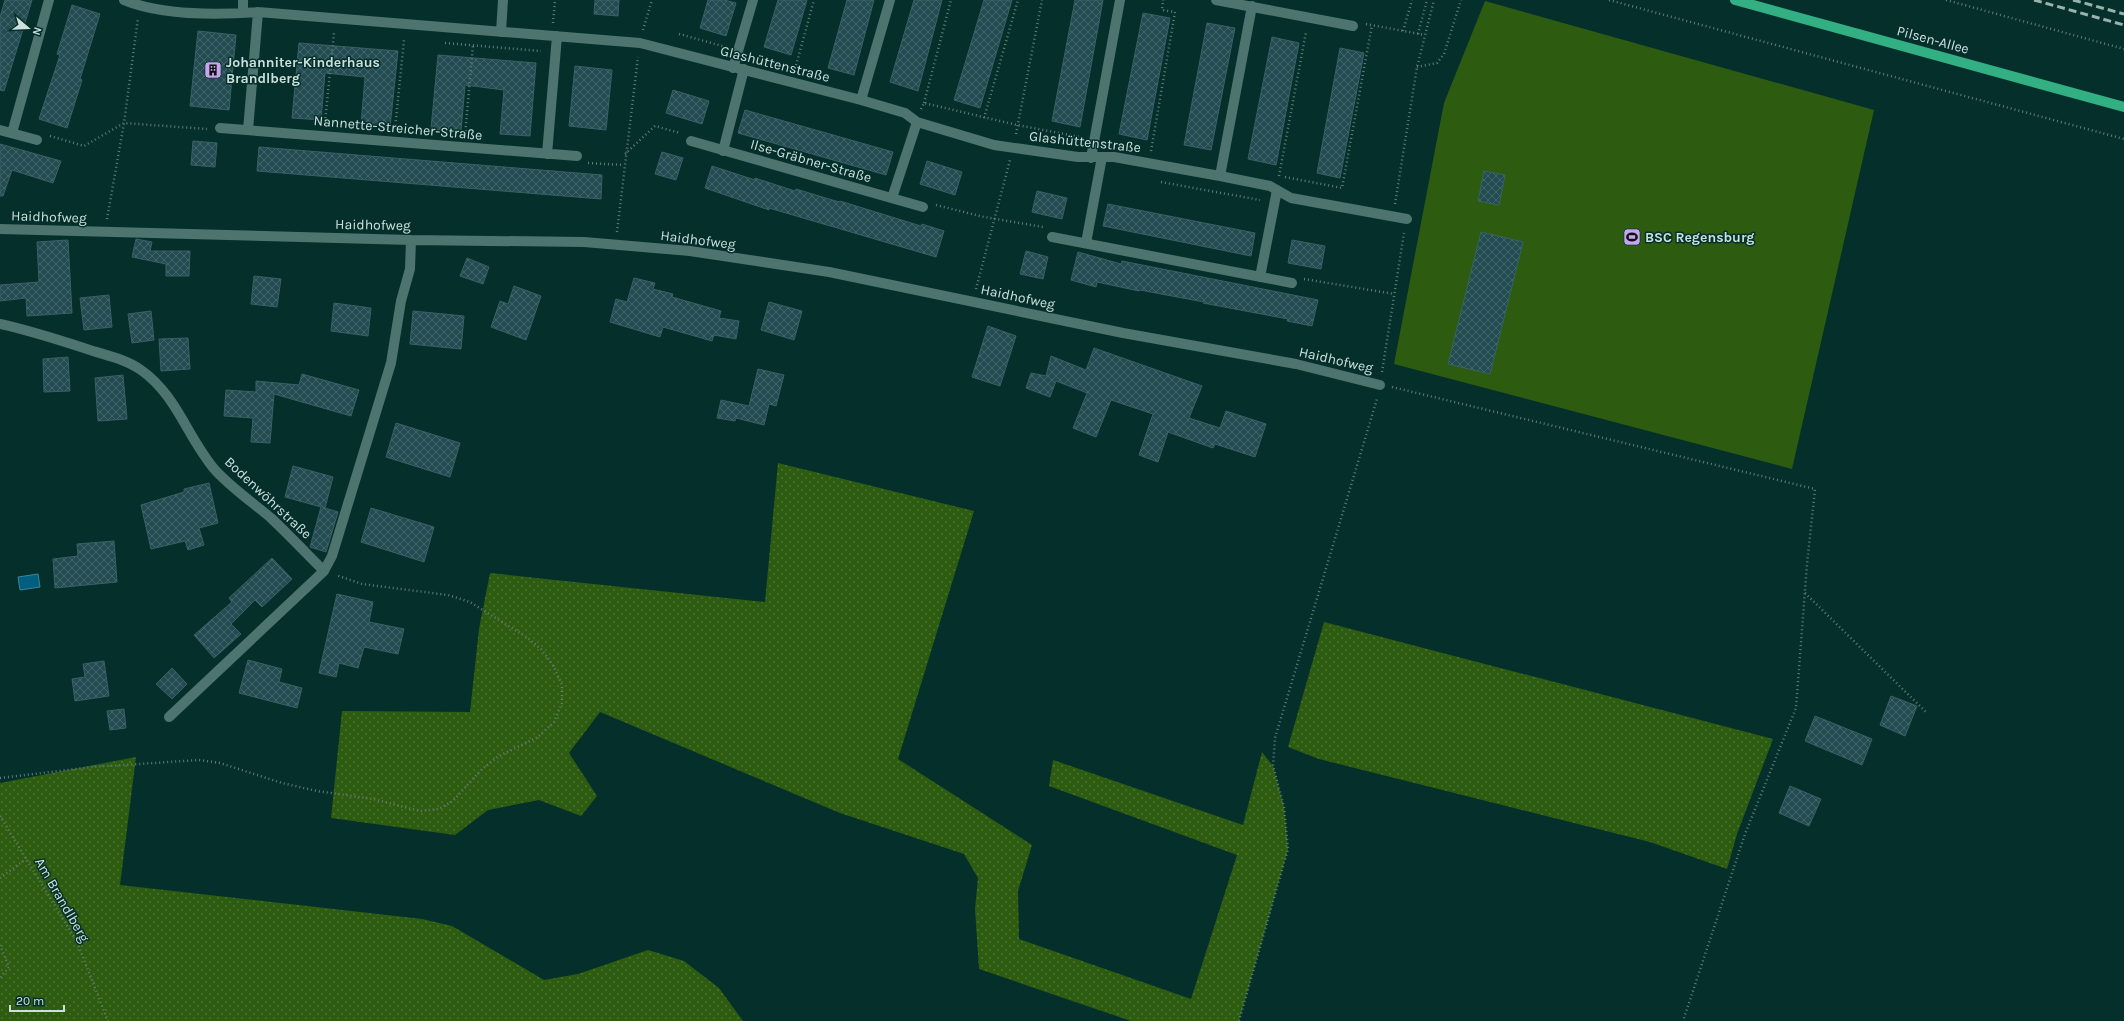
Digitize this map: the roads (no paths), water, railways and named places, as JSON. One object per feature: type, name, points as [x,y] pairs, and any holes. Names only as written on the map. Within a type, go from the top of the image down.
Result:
[{"type":"main road","name":"Pilsen-Allee","points":[[1735,0],[2124,107]]},
{"type":"street","points":[[12,133],[49,0]]},
{"type":"street","name":"Glashüttenstraße","points":[[124,0],[140,6],[161,10],[243,13],[258,12],[640,43],[861,100],[905,113],[917,122],[1013,149],[1097,157],[1114,157],[1149,163],[1270,186],[1291,198],[1407,219]]},
{"type":"street","points":[[243,0],[243,13]]},
{"type":"street","points":[[501,32],[503,0]]},
{"type":"street","points":[[733,68],[753,0]]},
{"type":"street","points":[[861,100],[890,0]]},
{"type":"street","points":[[1086,243],[1097,157],[1094,140],[1120,0]]},
{"type":"street","points":[[1216,0],[1353,26]]},
{"type":"street","points":[[1220,176],[1252,6]]},
{"type":"street","points":[[248,130],[258,12]]},
{"type":"street","points":[[547,154],[555,36]]},
{"type":"street","points":[[723,151],[744,69]]},
{"type":"street","points":[[892,198],[917,122]]},
{"type":"street","name":"Nannette-Streicher-Straße","points":[[220,128],[577,156]]},
{"type":"street","points":[[0,130],[36,140]]},
{"type":"street","name":"Ilse-Gräbner-Straße","points":[[691,141],[923,207]]},
{"type":"street","points":[[1260,277],[1277,190]]},
{"type":"street","name":"Haidhofweg","points":[[0,229],[412,240],[584,242],[690,251],[829,272],[1123,333],[1296,364],[1380,384]]},
{"type":"street","points":[[1052,237],[1292,283]]},
{"type":"street","points":[[169,717],[324,572],[332,556],[391,363],[401,301],[410,269],[412,240]]},
{"type":"street","name":"Bodenwöhrstraße","points":[[0,324],[32,331],[122,360],[140,370],[160,387],[175,407],[196,445],[215,470],[233,489],[270,518],[324,572]]},
{"type":"water","points":[[38,574],[40,587],[20,590],[18,577]]},
{"type":"railway","points":[[2034,0],[2124,25]]},
{"type":"railway","points":[[2073,0],[2124,14]]},
{"type":"place","name":"Johanniter-Kinderhaus Brandlberg","points":[[213,70]]},
{"type":"place","name":"BSC Regensburg","points":[[1632,237]]}]
